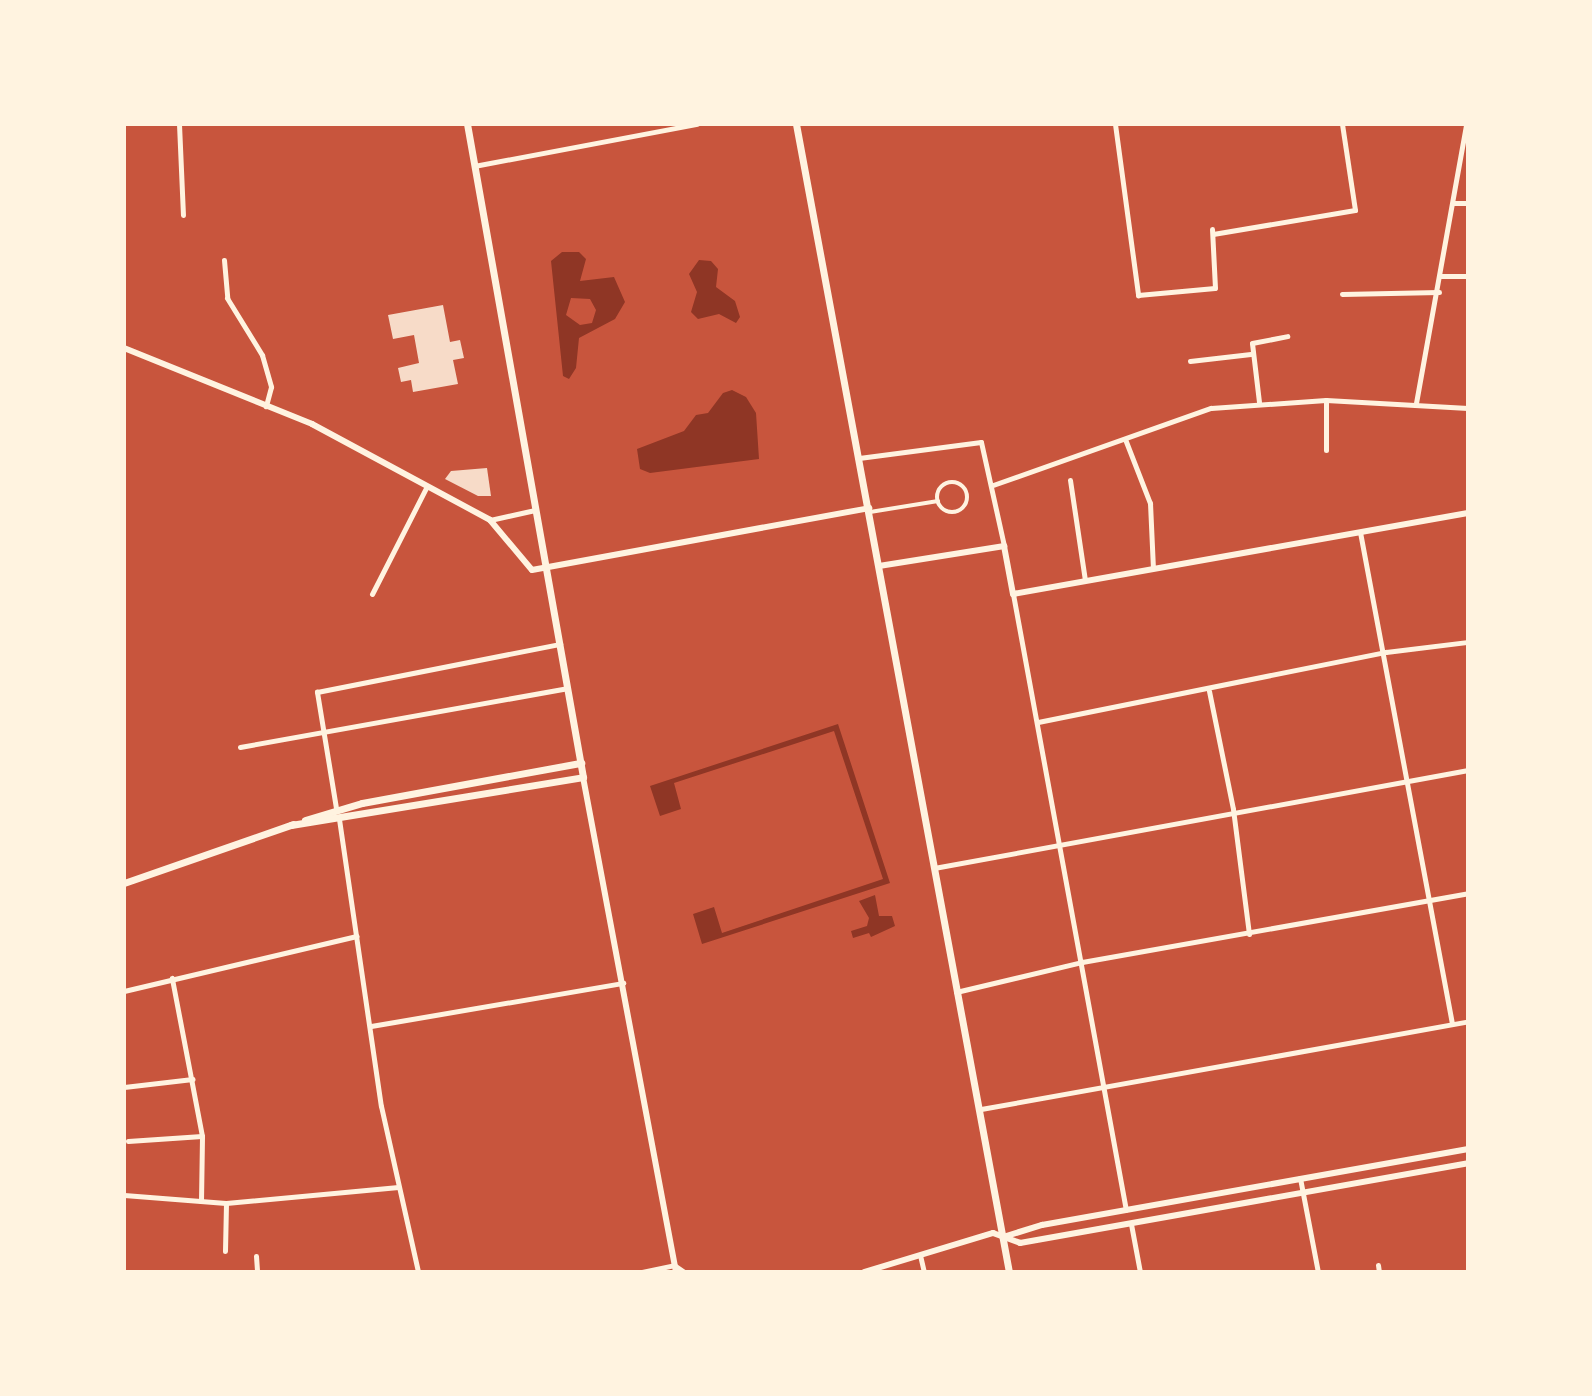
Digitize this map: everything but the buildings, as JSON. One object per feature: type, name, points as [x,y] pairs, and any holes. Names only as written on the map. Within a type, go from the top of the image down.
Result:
[{"type":"main road","points":[[291,825],[583,777],[467,124]]},
{"type":"main road","points":[[796,124],[1009,1272]]},
{"type":"main road","points":[[124,883],[336,808],[581,763]]},
{"type":"street","points":[[179,124],[183,215]]},
{"type":"street","points":[[474,166],[697,124]]},
{"type":"street","points":[[1115,124],[1138,295],[1215,288],[1212,231],[1355,210],[1342,124]]},
{"type":"street","points":[[1416,403],[1439,292],[1466,124]]},
{"type":"street","points":[[1453,203],[1468,203]]},
{"type":"street","points":[[224,260],[227,298],[262,355],[271,387],[266,406]]},
{"type":"street","points":[[1441,276],[1468,276]]},
{"type":"street","points":[[1342,294],[1439,292]]},
{"type":"street","points":[[1259,402],[1251,354],[1254,340],[1287,336]]},
{"type":"street","points":[[124,348],[312,424],[490,520],[532,570],[548,570],[869,510],[938,501]]},
{"type":"street","points":[[1190,361],[1251,354]]},
{"type":"street","points":[[993,485],[1125,439],[1176,416],[1259,402],[1326,400],[1468,408]]},
{"type":"street","points":[[1326,400],[1326,450]]},
{"type":"street","points":[[1125,439],[1150,503],[1153,568]]},
{"type":"street","points":[[859,458],[975,440],[986,446],[1126,1210]]},
{"type":"street","points":[[1070,480],[1085,580]]},
{"type":"street","points":[[950,483],[960,485],[967,495],[957,511],[946,511],[938,501],[939,492],[950,483]]},
{"type":"street","points":[[372,594],[427,486]]},
{"type":"street","points":[[490,520],[536,510]]},
{"type":"street","points":[[1013,594],[1468,513]]},
{"type":"street","points":[[1360,532],[1386,652],[1452,1023]]},
{"type":"street","points":[[879,566],[1004,546]]},
{"type":"street","points":[[1038,722],[1209,691],[1386,652],[1468,642]]},
{"type":"street","points":[[336,808],[317,692],[560,644]]},
{"type":"street","points":[[240,747],[568,688]]},
{"type":"street","points":[[1209,691],[1233,809],[1249,934]]},
{"type":"street","points":[[934,868],[1233,809],[1468,770]]},
{"type":"street","points":[[583,777],[624,983],[675,1269]]},
{"type":"street","points":[[339,819],[398,1187],[418,1272]]},
{"type":"street","points":[[956,992],[1082,962],[1468,893]]},
{"type":"street","points":[[124,991],[357,936]]},
{"type":"street","points":[[172,978],[202,1136],[201,1201]]},
{"type":"street","points":[[371,1026],[624,983]]},
{"type":"street","points":[[981,1109],[1468,1021]]},
{"type":"street","points":[[124,1087],[193,1079]]},
{"type":"street","points":[[128,1141],[202,1136]]},
{"type":"street","points":[[1003,1237],[1018,1230],[1468,1149]]},
{"type":"street","points":[[864,1272],[993,1233],[1020,1243],[1468,1163]]},
{"type":"street","points":[[1300,1178],[1318,1272]]},
{"type":"street","points":[[124,1195],[226,1203],[398,1187]]},
{"type":"street","points":[[225,1251],[226,1203]]},
{"type":"street","points":[[1131,1224],[1140,1272]]},
{"type":"street","points":[[920,1255],[924,1272]]},
{"type":"street","points":[[256,1256],[257,1272]]},
{"type":"street","points":[[642,1272],[675,1269],[684,1272]]},
{"type":"shaded area","points":[[562,252],[579,252],[586,259],[580,281],[614,277],[625,302],[615,319],[579,338],[576,368],[569,379],[563,376],[551,261]],"holes":[[[571,298],[590,299],[596,310],[592,323],[580,325],[566,315]]]},
{"type":"shaded area","points":[[699,260],[711,261],[718,269],[716,287],[735,301],[740,317],[736,323],[719,314],[698,319],[691,312],[697,292],[689,274]]},
{"type":"shaded area","points":[[732,390],[746,397],[756,413],[759,459],[650,473],[640,469],[637,449],[684,431],[696,415],[708,413],[723,393]]},
{"type":"shaded area","points":[[838,724],[890,883],[702,944],[693,914],[714,907],[722,933],[883,879],[834,731],[674,783],[681,809],[660,816],[650,786]]},
{"type":"shaded area","points":[[875,895],[879,916],[892,916],[895,926],[871,937],[869,933],[853,938],[851,931],[867,926],[869,918],[859,901]]}]
